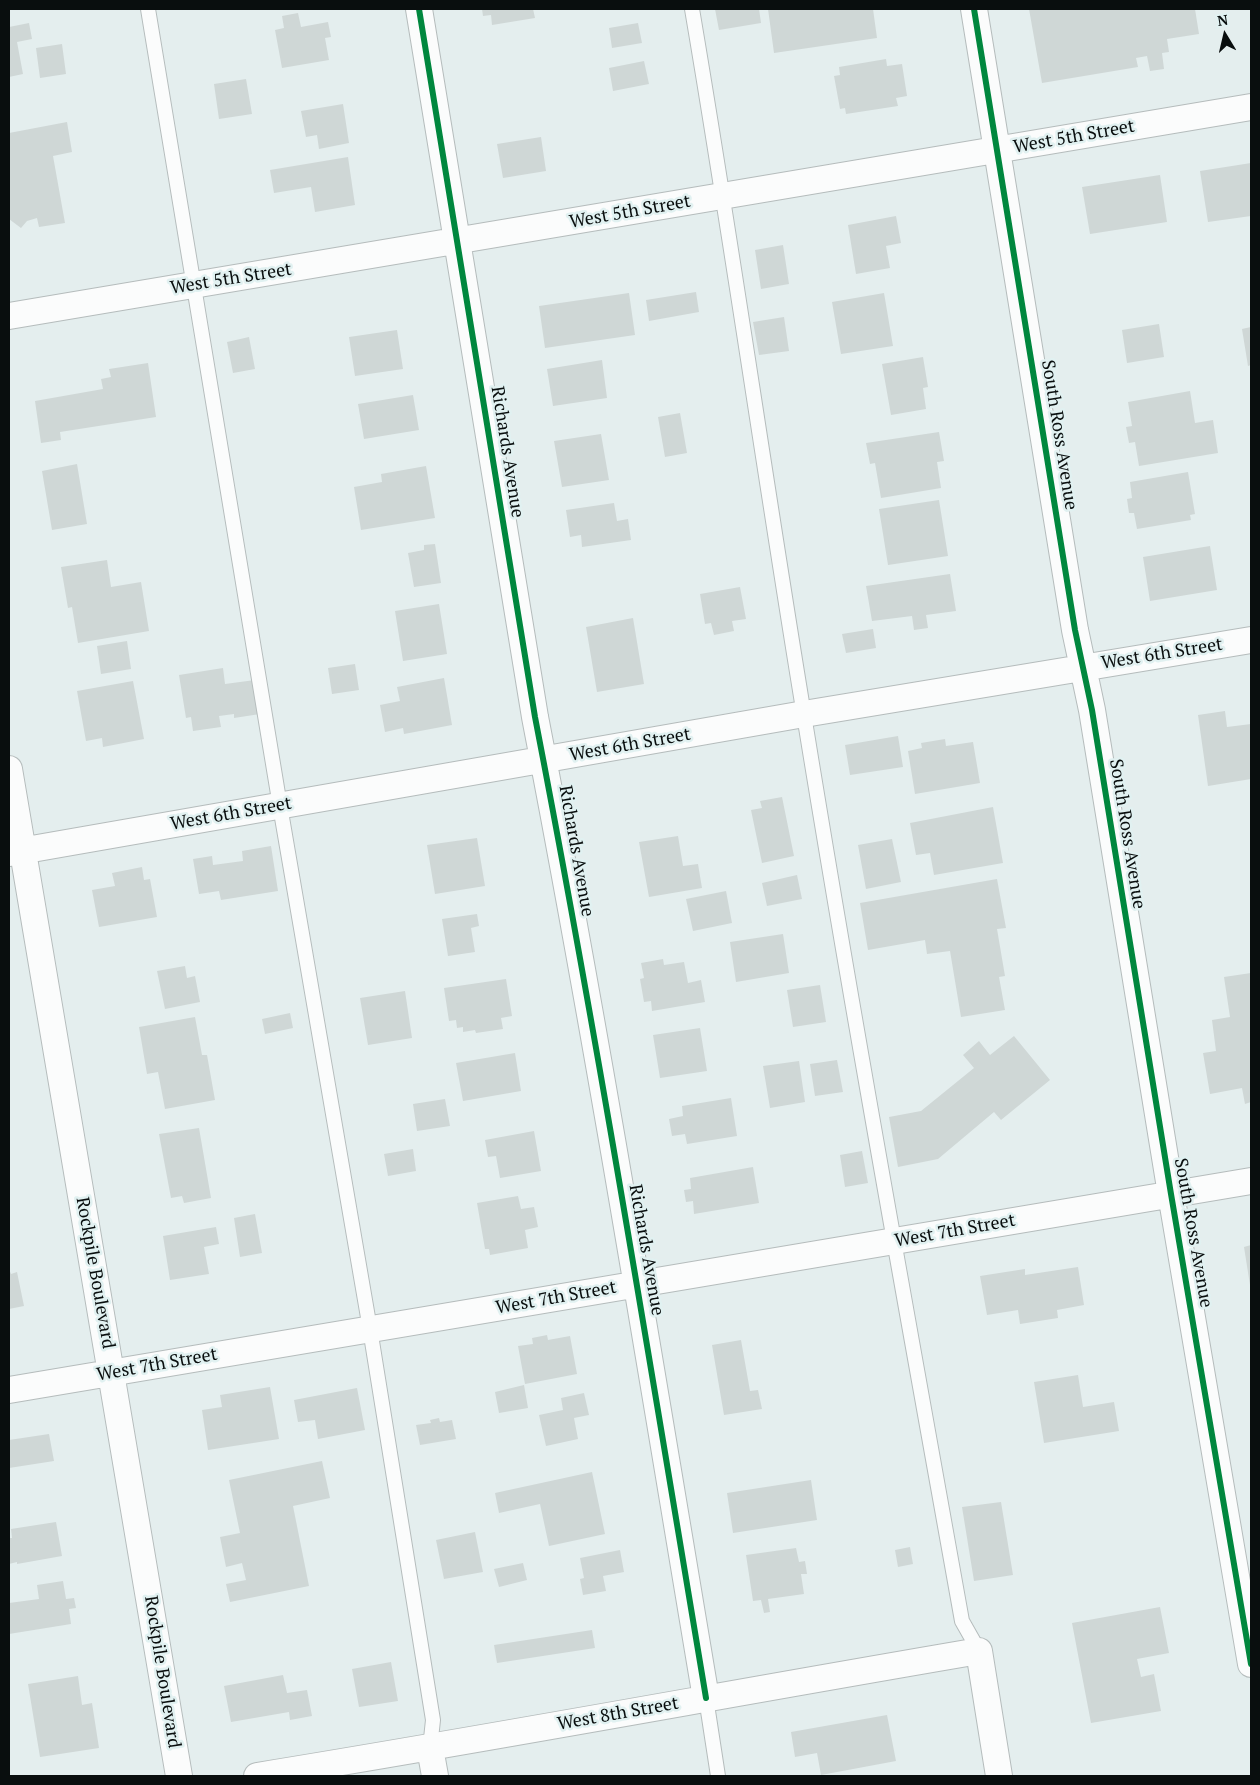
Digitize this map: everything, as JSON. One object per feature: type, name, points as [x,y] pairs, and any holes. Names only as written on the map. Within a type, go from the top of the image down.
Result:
[{"type":"street","name":"Richards Avenue","points":[[420,9],[543,760],[553,805],[637,1284],[706,1698]]},
{"type":"street","name":"South Ross Avenue","points":[[974,9],[1075,630],[1084,667],[1251,1664]]},
{"type":"street","name":"West 5th Street","points":[[9,316],[1251,107]]},
{"type":"street","name":"West 6th Street","points":[[16,852],[804,714],[1251,640]]},
{"type":"street","name":"Rockpile Boulevard","points":[[9,769],[16,852],[112,1372],[180,1776]]},
{"type":"street","name":"West 7th Street","points":[[9,1390],[1251,1181]]},
{"type":"street","name":"West 8th Street","points":[[258,1776],[430,1748],[979,1651]]},
{"type":"street","points":[[979,1651],[999,1776]]},
{"type":"street","points":[[430,1748],[435,1776]]},
{"type":"lane","points":[[148,9],[280,806],[370,1330],[433,1720],[430,1748]]},
{"type":"lane","points":[[692,9],[724,196],[804,714],[894,1241],[962,1621],[979,1651]]},
{"type":"lane","points":[[706,1698],[718,1776]]},
{"type":"building","points":[[482,9],[533,9],[535,18],[492,25],[491,15],[483,16]]},
{"type":"building","points":[[715,9],[759,9],[761,23],[719,30]]},
{"type":"building","points":[[768,9],[873,9],[877,38],[774,53]]},
{"type":"building","points":[[1029,9],[1195,9],[1199,34],[1167,39],[1169,52],[1162,53],[1164,69],[1150,71],[1147,56],[1136,58],[1138,67],[1042,83]]},
{"type":"building","points":[[298,13],[301,27],[328,22],[331,37],[325,38],[329,60],[282,68],[275,30],[284,28],[282,16]]},
{"type":"building","points":[[29,23],[32,39],[17,42],[23,74],[9,77],[9,27]]},
{"type":"building","points":[[638,23],[642,43],[612,48],[609,28]]},
{"type":"building","points":[[62,44],[66,74],[40,78],[36,48]]},
{"type":"building","points":[[886,59],[887,66],[902,64],[907,96],[896,98],[898,106],[846,114],[845,108],[840,109],[834,76],[840,75],[839,67]]},
{"type":"building","points":[[644,61],[649,84],[613,91],[609,68]]},
{"type":"building","points":[[246,79],[252,114],[219,119],[214,84]]},
{"type":"building","points":[[343,104],[349,143],[319,149],[317,135],[306,137],[301,111]]},
{"type":"building","points":[[67,122],[72,152],[53,156],[65,223],[39,227],[37,218],[27,221],[21,228],[9,219],[9,133]]},
{"type":"building","points":[[541,137],[546,171],[503,178],[497,144]]},
{"type":"building","points":[[348,157],[355,205],[315,212],[311,187],[274,193],[270,170]]},
{"type":"building","points":[[1251,163],[1251,216],[1208,222],[1200,171]]},
{"type":"building","points":[[1160,175],[1167,222],[1090,234],[1082,187]]},
{"type":"building","points":[[896,216],[901,243],[886,246],[890,268],[856,274],[848,225]]},
{"type":"building","points":[[783,245],[789,284],[761,289],[755,250]]},
{"type":"building","points":[[696,292],[699,312],[649,321],[646,300]]},
{"type":"building","points":[[629,293],[635,335],[545,348],[539,306]]},
{"type":"building","points":[[884,293],[893,346],[841,354],[832,302]]},
{"type":"building","points":[[784,317],[789,351],[759,355],[753,322]]},
{"type":"building","points":[[1159,324],[1164,357],[1127,363],[1122,330]]},
{"type":"building","points":[[1251,327],[1251,365],[1248,366],[1242,329]]},
{"type":"building","points":[[397,330],[403,369],[355,376],[349,337]]},
{"type":"building","points":[[249,337],[255,369],[233,373],[227,342]]},
{"type":"building","points":[[923,357],[928,387],[923,388],[926,409],[891,415],[882,364]]},
{"type":"building","points":[[602,360],[607,398],[553,406],[547,369]]},
{"type":"building","points":[[148,363],[156,417],[60,432],[61,440],[41,443],[35,401],[103,389],[101,379],[111,377],[109,369]]},
{"type":"building","points":[[1190,391],[1195,423],[1213,420],[1218,453],[1139,466],[1135,442],[1129,443],[1126,427],[1132,426],[1128,402]]},
{"type":"building","points":[[413,395],[419,430],[364,439],[358,404]]},
{"type":"building","points":[[680,413],[687,453],[665,457],[658,417]]},
{"type":"building","points":[[939,432],[944,461],[937,462],[941,488],[881,498],[875,463],[870,464],[866,443]]},
{"type":"building","points":[[601,434],[609,480],[562,487],[554,441]]},
{"type":"building","points":[[77,464],[87,524],[52,530],[42,471]]},
{"type":"building","points":[[426,466],[435,518],[361,530],[354,487],[382,482],[381,474]]},
{"type":"building","points":[[1188,472],[1195,514],[1190,515],[1191,520],[1137,529],[1134,513],[1129,513],[1127,499],[1132,498],[1130,482]]},
{"type":"building","points":[[939,500],[948,556],[888,565],[879,509]]},
{"type":"building","points":[[614,503],[617,521],[628,519],[631,540],[582,547],[581,535],[570,537],[566,510]]},
{"type":"building","points":[[435,544],[441,583],[414,587],[408,553],[424,550],[424,545]]},
{"type":"building","points":[[1210,546],[1217,590],[1150,601],[1143,557]]},
{"type":"building","points":[[107,560],[111,587],[141,582],[149,631],[78,643],[72,607],[68,608],[61,567]]},
{"type":"building","points":[[950,574],[956,611],[926,615],[928,628],[914,630],[912,616],[872,621],[866,586]]},
{"type":"building","points":[[740,587],[746,619],[732,621],[734,631],[714,635],[711,623],[705,624],[700,594]]},
{"type":"building","points":[[439,604],[447,654],[403,661],[395,611]]},
{"type":"building","points":[[633,618],[644,684],[597,692],[586,627]]},
{"type":"building","points":[[873,629],[876,648],[846,653],[842,634]]},
{"type":"building","points":[[127,641],[131,669],[101,674],[97,646]]},
{"type":"building","points":[[355,664],[359,690],[332,694],[328,668]]},
{"type":"building","points":[[223,668],[225,684],[255,680],[260,714],[234,718],[234,714],[219,716],[221,727],[193,731],[191,717],[186,718],[179,675]]},
{"type":"building","points":[[444,678],[452,725],[404,734],[403,728],[385,732],[380,705],[400,701],[397,687]]},
{"type":"building","points":[[133,681],[144,739],[103,747],[102,738],[86,741],[77,691]]},
{"type":"building","points":[[1225,711],[1227,727],[1251,724],[1251,779],[1208,786],[1198,715]]},
{"type":"building","points":[[898,736],[903,767],[850,775],[845,745]]},
{"type":"building","points":[[945,739],[946,746],[973,742],[980,783],[915,794],[908,751],[922,748],[921,743]]},
{"type":"building","points":[[782,797],[794,856],[762,863],[751,810],[762,808],[760,801]]},
{"type":"building","points":[[993,807],[1003,863],[934,875],[930,853],[916,855],[910,823]]},
{"type":"building","points":[[678,836],[683,866],[698,864],[702,888],[649,897],[639,842]]},
{"type":"building","points":[[477,838],[485,886],[435,894],[427,845]]},
{"type":"building","points":[[892,839],[901,882],[866,889],[858,845]]},
{"type":"building","points":[[271,846],[278,891],[221,900],[219,891],[199,894],[193,859],[212,856],[213,865],[243,861],[242,851]]},
{"type":"building","points":[[142,867],[144,880],[150,879],[157,917],[99,927],[92,890],[115,886],[112,873]]},
{"type":"building","points":[[797,875],[802,899],[767,906],[762,883]]},
{"type":"building","points":[[997,879],[1006,928],[997,929],[1005,976],[999,977],[1005,1010],[961,1017],[950,951],[927,954],[925,940],[868,950],[860,903]]},
{"type":"building","points":[[726,891],[732,923],[693,931],[686,899]]},
{"type":"building","points":[[477,914],[479,926],[471,928],[475,952],[448,956],[442,919]]},
{"type":"building","points":[[783,934],[789,973],[736,982],[730,942]]},
{"type":"building","points":[[663,959],[664,965],[684,962],[688,983],[701,980],[705,1002],[652,1011],[651,1001],[644,1002],[640,979],[644,978],[641,963]]},
{"type":"building","points":[[185,966],[187,978],[195,976],[200,1002],[165,1009],[157,971]]},
{"type":"building","points":[[1251,973],[1251,1102],[1245,1104],[1242,1088],[1210,1094],[1203,1053],[1216,1051],[1212,1020],[1230,1017],[1224,977]]},
{"type":"building","points":[[506,979],[512,1016],[501,1018],[503,1029],[476,1033],[475,1030],[463,1032],[463,1027],[457,1028],[456,1020],[449,1021],[444,988]]},
{"type":"building","points":[[820,985],[826,1022],[793,1027],[787,990]]},
{"type":"building","points":[[405,991],[412,1038],[368,1045],[360,998]]},
{"type":"building","points":[[290,1013],[293,1028],[265,1034],[262,1019]]},
{"type":"building","points":[[195,1017],[202,1055],[207,1055],[215,1100],[165,1109],[158,1072],[147,1074],[139,1027]]},
{"type":"building","points":[[700,1028],[707,1071],[660,1078],[653,1035]]},
{"type":"building","points":[[1014,1036],[1050,1080],[1001,1120],[994,1112],[938,1159],[898,1167],[889,1117],[921,1111],[974,1068],[963,1055],[979,1041],[990,1055]]},
{"type":"building","points":[[515,1053],[521,1091],[463,1101],[456,1063]]},
{"type":"building","points":[[837,1060],[843,1092],[815,1096],[810,1064]]},
{"type":"building","points":[[799,1061],[805,1102],[770,1108],[763,1066]]},
{"type":"building","points":[[731,1098],[737,1136],[687,1144],[685,1134],[672,1136],[669,1119],[683,1116],[682,1106]]},
{"type":"building","points":[[445,1099],[450,1126],[417,1131],[413,1104]]},
{"type":"building","points":[[199,1128],[211,1198],[184,1203],[182,1196],[171,1198],[159,1134]]},
{"type":"building","points":[[534,1131],[541,1171],[500,1178],[496,1156],[488,1157],[485,1140]]},
{"type":"building","points":[[413,1149],[416,1171],[388,1176],[384,1154]]},
{"type":"building","points":[[862,1151],[868,1183],[845,1187],[840,1155]]},
{"type":"building","points":[[753,1167],[759,1203],[694,1214],[693,1201],[686,1202],[684,1190],[691,1189],[690,1178]]},
{"type":"building","points":[[518,1196],[521,1209],[534,1207],[538,1227],[525,1230],[528,1248],[490,1255],[489,1249],[485,1249],[477,1203]]},
{"type":"building","points":[[255,1214],[262,1253],[240,1257],[234,1218]]},
{"type":"building","points":[[216,1227],[219,1244],[204,1247],[209,1274],[170,1280],[163,1236]]},
{"type":"building","points":[[1251,1245],[1251,1285],[1250,1285],[1244,1247]]},
{"type":"building","points":[[1078,1267],[1084,1305],[1057,1310],[1058,1318],[1020,1324],[1018,1310],[987,1315],[980,1276],[1025,1269],[1025,1275]]},
{"type":"building","points":[[9,1269],[11,1274],[17,1272],[24,1306],[9,1309]]},
{"type":"building","points":[[547,1335],[548,1340],[570,1336],[577,1374],[525,1384],[518,1346],[533,1344],[532,1338]]},
{"type":"building","points":[[741,1340],[750,1391],[758,1390],[762,1409],[724,1415],[712,1345]]},
{"type":"building","points":[[1078,1375],[1083,1407],[1114,1402],[1119,1431],[1044,1443],[1034,1382]]},
{"type":"building","points":[[524,1385],[528,1408],[499,1413],[495,1392]]},
{"type":"building","points":[[270,1387],[279,1439],[208,1450],[202,1410],[222,1407],[220,1395]]},
{"type":"building","points":[[357,1388],[365,1430],[318,1439],[315,1420],[298,1422],[294,1400]]},
{"type":"building","points":[[584,1393],[589,1415],[574,1418],[578,1439],[546,1446],[539,1415],[563,1410],[561,1398]]},
{"type":"building","points":[[439,1418],[440,1422],[452,1420],[456,1439],[420,1445],[416,1425],[431,1423],[430,1420]]},
{"type":"building","points":[[49,1434],[54,1461],[9,1468],[9,1440]]},
{"type":"building","points":[[322,1461],[330,1498],[293,1506],[309,1586],[230,1602],[226,1584],[246,1580],[242,1563],[226,1567],[220,1537],[240,1533],[229,1480]]},
{"type":"building","points":[[592,1472],[605,1534],[549,1546],[540,1504],[499,1513],[495,1493]]},
{"type":"building","points":[[811,1480],[817,1520],[733,1533],[727,1493]]},
{"type":"building","points":[[1001,1502],[1013,1575],[974,1581],[962,1507]]},
{"type":"building","points":[[56,1522],[62,1556],[9,1564],[9,1538],[12,1538],[11,1529]]},
{"type":"building","points":[[475,1532],[483,1572],[444,1579],[436,1540]]},
{"type":"building","points":[[910,1547],[913,1564],[898,1567],[895,1550]]},
{"type":"building","points":[[796,1548],[799,1562],[805,1561],[807,1574],[801,1574],[804,1594],[768,1599],[770,1612],[764,1613],[761,1600],[753,1601],[746,1555]]},
{"type":"building","points":[[620,1550],[624,1572],[603,1576],[606,1591],[583,1595],[580,1579],[584,1578],[580,1558]]},
{"type":"building","points":[[523,1563],[527,1580],[499,1587],[494,1569]]},
{"type":"building","points":[[63,1581],[66,1599],[74,1598],[76,1608],[69,1609],[71,1624],[9,1634],[9,1603],[39,1599],[37,1585]]},
{"type":"building","points":[[1160,1607],[1169,1653],[1137,1659],[1141,1677],[1154,1674],[1161,1711],[1091,1723],[1072,1623]]},
{"type":"building","points":[[592,1630],[595,1648],[497,1663],[494,1645]]},
{"type":"building","points":[[391,1662],[398,1701],[359,1707],[352,1669]]},
{"type":"building","points":[[283,1675],[287,1693],[307,1690],[312,1716],[290,1720],[289,1712],[231,1722],[224,1686]]},
{"type":"building","points":[[78,1676],[82,1705],[92,1703],[99,1748],[40,1757],[28,1684]]},
{"type":"building","points":[[887,1715],[896,1761],[821,1775],[817,1753],[795,1757],[791,1732]]},
{"type":"cycle path","points":[[419,9],[535,717],[602,1084],[706,1698]]},
{"type":"cycle path","points":[[974,9],[1075,630],[1092,710],[1171,1194],[1251,1664]]}]
